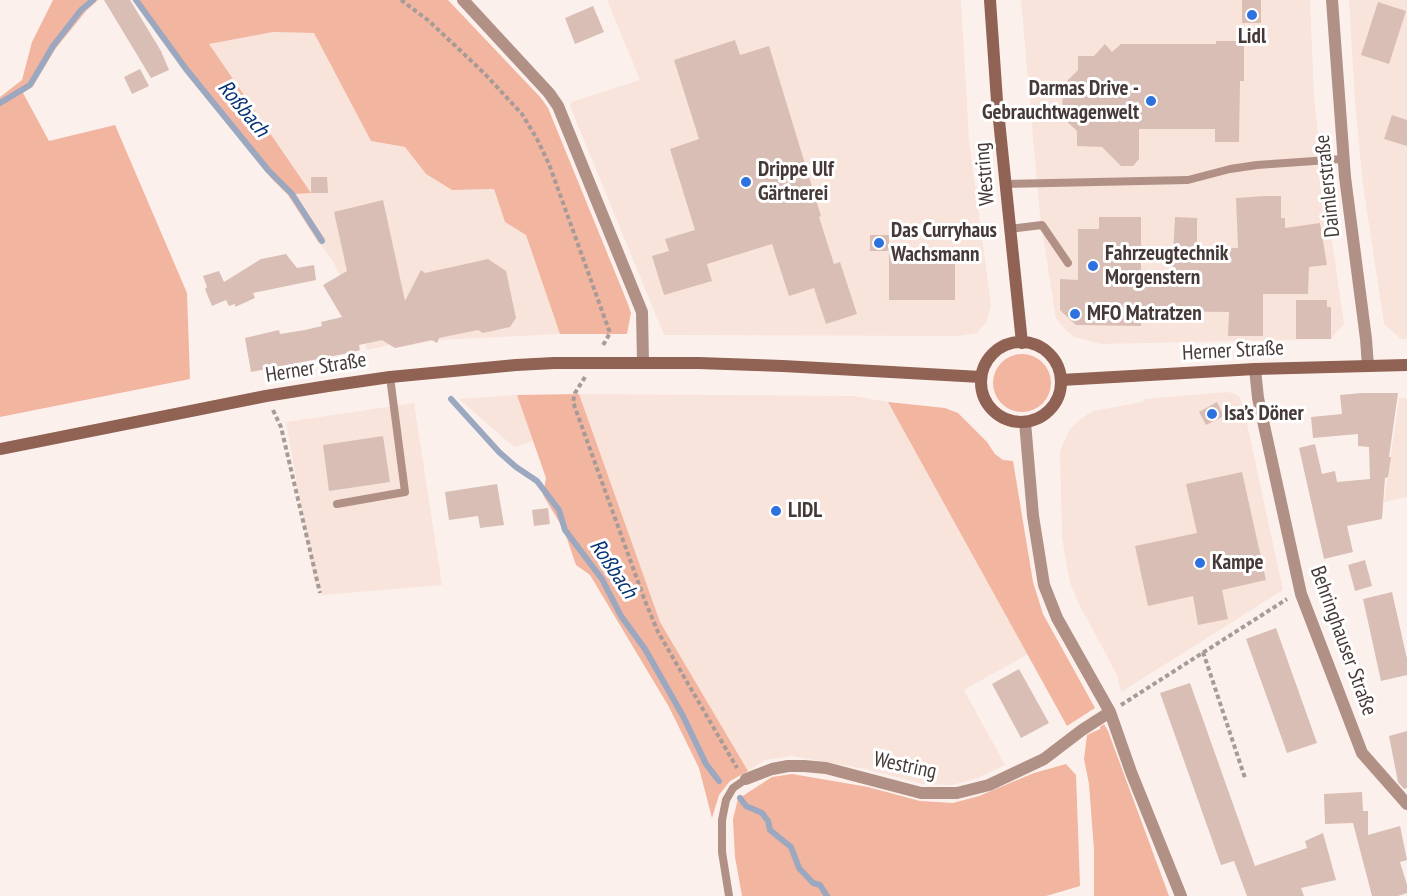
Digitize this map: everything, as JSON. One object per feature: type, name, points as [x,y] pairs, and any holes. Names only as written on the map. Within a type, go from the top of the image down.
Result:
[{"type":"main road","name":"Westring","points":[[990,0],[997,101],[1022,343]]},
{"type":"main road","points":[[1013,343],[1022,343],[1035,345],[1051,356],[1061,380],[1059,396],[1044,415],[1033,421],[1012,422],[991,409],[982,394],[981,377],[992,355],[1013,343]]},
{"type":"main road","name":"Herner Straße","points":[[0,449],[266,396],[390,377],[516,365],[643,363],[783,366],[981,377]]},
{"type":"main road","name":"Herner Straße","points":[[1061,380],[1255,369],[1407,365]]},
{"type":"street","points":[[463,0],[549,93],[558,106],[642,312],[643,363]]},
{"type":"street","name":"Daimlerstraße","points":[[1332,0],[1343,159],[1368,366]]},
{"type":"street","name":"Behringhauser Straße","points":[[1255,369],[1258,398],[1301,594],[1362,753],[1407,804]]},
{"type":"street","points":[[1025,422],[1034,516],[1044,585],[1057,618],[1110,712],[1180,896]]},
{"type":"street","name":"Westring","points":[[746,779],[772,769],[804,766],[837,771],[921,793],[957,793],[989,785],[1044,759],[1110,712]]},
{"type":"lane","points":[[1005,184],[1188,180],[1230,169],[1257,165],[1343,159]]},
{"type":"lane","points":[[1009,229],[1042,225],[1068,263]]},
{"type":"lane","points":[[337,504],[405,492],[390,377]]},
{"type":"lane","points":[[729,896],[722,852],[722,820],[726,800],[733,788],[746,779]]},
{"type":"path","points":[[401,0],[429,21],[484,73],[522,114],[549,164],[610,333],[575,393],[573,402],[636,579],[658,632],[735,765],[746,779]]},
{"type":"path","points":[[266,396],[281,427],[320,593]]},
{"type":"path","points":[[1110,712],[1286,599],[1301,594]]},
{"type":"path","points":[[1203,652],[1245,778]]},
{"type":"shaded area","points":[[53,0],[98,0],[56,48],[33,86],[23,93],[49,141],[115,125],[187,293],[190,379],[0,417],[0,97],[22,80],[32,42]]},
{"type":"shaded area","points":[[133,0],[448,0],[548,108],[628,304],[631,313],[627,334],[560,334],[526,235],[505,222],[494,189],[452,190],[426,174],[405,147],[371,141],[314,33],[273,32],[209,44],[311,193],[295,194],[325,239],[319,243],[288,195],[271,178],[195,84]]},
{"type":"shaded area","points":[[607,0],[961,0],[969,140],[991,305],[987,321],[977,333],[958,336],[664,335],[570,106],[571,102],[640,80]]},
{"type":"shaded area","points":[[1021,0],[1310,0],[1314,97],[1344,324],[1331,339],[1101,344],[1074,337],[1065,329],[1056,319],[1040,217]]},
{"type":"shaded area","points":[[1349,0],[1407,0],[1407,339],[1401,339],[1384,324],[1363,185]]},
{"type":"shaded area","points":[[273,32],[314,33],[371,141],[405,147],[426,174],[452,190],[494,189],[505,222],[526,235],[560,334],[439,340],[437,343],[433,341],[395,348],[389,345],[367,350],[355,305],[333,261],[319,243],[325,238],[295,194],[310,193],[208,44]]},
{"type":"shaded area","points":[[1016,354],[1028,354],[1043,362],[1051,377],[1051,389],[1043,404],[1028,412],[1016,412],[1001,404],[993,389],[993,377],[1001,362]]},
{"type":"shaded area","points":[[1234,393],[1240,398],[1244,410],[1283,590],[1121,692],[1117,675],[1070,583],[1062,538],[1060,451],[1070,429],[1093,411],[1142,402],[1145,399]]},
{"type":"shaded area","points":[[579,394],[854,396],[888,402],[1028,654],[964,690],[1005,765],[975,779],[952,785],[923,784],[866,769],[792,756],[765,760],[748,771],[660,622]]},
{"type":"shaded area","points":[[579,394],[660,622],[748,771],[730,781],[719,795],[712,818],[699,768],[669,707],[590,575],[576,565],[564,530],[543,495],[546,478],[517,395]]},
{"type":"shaded area","points":[[517,395],[533,441],[514,447],[459,399]]},
{"type":"shaded area","points":[[1399,398],[1407,398],[1407,497],[1384,502]]},
{"type":"shaded area","points":[[888,402],[945,408],[958,413],[987,442],[995,454],[1003,460],[1013,461],[1033,582],[1043,614],[1095,708],[1067,726]]},
{"type":"shaded area","points":[[414,403],[442,585],[322,595],[315,585],[286,422]]},
{"type":"shaded area","points":[[1104,724],[1169,896],[1094,896],[1094,850],[1089,784],[1084,759],[1087,735],[1100,729]]},
{"type":"shaded area","points":[[1066,764],[1076,775],[1080,886],[1046,896],[742,896],[735,857],[733,819],[738,799],[772,777],[792,774],[868,787],[920,801],[953,803],[979,796],[1034,773]]},
{"type":"building","points":[[104,0],[130,0],[161,51],[169,70],[151,78]]},
{"type":"building","points":[[1242,0],[1261,0],[1261,23],[1242,23]]},
{"type":"building","points":[[1378,2],[1406,11],[1389,64],[1361,55]]},
{"type":"building","points":[[593,6],[604,32],[575,44],[565,18]]},
{"type":"building","name":"Drippe Ulf Gärtnerei","points":[[735,40],[740,55],[769,46],[834,264],[840,262],[857,314],[826,324],[814,288],[789,296],[772,244],[707,264],[712,281],[664,295],[652,256],[669,251],[665,239],[695,230],[670,149],[699,139],[674,60]]},
{"type":"building","name":"Darmas Drive - Gebrauchtwagenwelt","points":[[1216,41],[1244,41],[1244,81],[1240,81],[1239,142],[1215,142],[1215,129],[1139,129],[1139,159],[1133,166],[1121,166],[1102,147],[1077,146],[1077,131],[1062,117],[1063,85],[1078,70],[1078,56],[1094,56],[1105,44],[1112,52],[1121,44],[1216,44]]},
{"type":"building","points":[[140,69],[149,86],[132,94],[124,77]]},
{"type":"building","points":[[1392,115],[1407,120],[1407,146],[1384,139]]},
{"type":"building","points":[[311,177],[327,177],[328,193],[311,193]]},
{"type":"building","points":[[1281,196],[1281,218],[1285,218],[1285,228],[1320,223],[1327,265],[1309,267],[1308,294],[1263,294],[1263,336],[1228,336],[1229,312],[1141,311],[1141,326],[1076,325],[1060,310],[1060,279],[1078,280],[1078,229],[1099,229],[1099,217],[1141,217],[1141,274],[1172,274],[1175,217],[1197,218],[1197,247],[1238,248],[1236,198]]},
{"type":"building","points":[[383,200],[405,301],[421,270],[425,273],[488,259],[506,271],[516,318],[510,327],[483,333],[478,330],[439,338],[437,343],[432,340],[395,348],[382,340],[359,345],[360,350],[349,353],[251,372],[245,338],[279,330],[280,334],[305,330],[322,326],[321,322],[342,317],[323,285],[347,271],[334,212]]},
{"type":"building","name":"Das Curryhaus Wachsmann","points":[[870,235],[889,235],[889,251],[870,251]]},
{"type":"building","points":[[889,252],[953,252],[955,300],[889,300]]},
{"type":"building","points":[[286,254],[297,268],[314,265],[316,280],[253,293],[255,298],[235,307],[235,304],[229,306],[226,300],[212,306],[205,289],[207,287],[203,276],[219,271],[224,282],[261,259]]},
{"type":"building","points":[[1296,300],[1327,300],[1327,307],[1331,307],[1331,339],[1296,339]]},
{"type":"building","points":[[1398,393],[1388,477],[1385,478],[1382,519],[1347,526],[1353,552],[1324,559],[1299,448],[1315,444],[1322,474],[1335,471],[1337,482],[1370,479],[1369,447],[1358,446],[1358,434],[1313,438],[1311,417],[1342,414],[1340,395]]},
{"type":"building","name":"Isa’s Döner","points":[[1217,402],[1224,416],[1206,425],[1199,412]]},
{"type":"building","points":[[383,436],[390,482],[329,491],[323,445]]},
{"type":"building","name":"Kampe","points":[[1242,472],[1266,580],[1222,590],[1228,619],[1198,625],[1193,596],[1148,606],[1135,546],[1197,533],[1186,484]]},
{"type":"building","points":[[497,484],[504,525],[480,528],[478,516],[449,520],[445,492]]},
{"type":"building","points":[[548,508],[550,524],[534,526],[532,510]]},
{"type":"building","points":[[1365,560],[1372,586],[1355,591],[1348,565]]},
{"type":"building","points":[[1392,592],[1407,659],[1407,675],[1381,681],[1363,599]]},
{"type":"building","points":[[1276,628],[1317,743],[1287,753],[1246,639]]},
{"type":"building","points":[[1019,669],[1049,723],[1021,738],[992,684]]},
{"type":"building","points":[[1190,683],[1255,866],[1307,848],[1305,841],[1323,833],[1336,880],[1301,888],[1304,896],[1247,896],[1234,861],[1221,865],[1160,693]]},
{"type":"building","points":[[1407,731],[1407,788],[1404,789],[1398,782],[1389,736]]},
{"type":"building","points":[[1362,792],[1363,811],[1368,811],[1368,835],[1400,826],[1407,860],[1400,862],[1407,893],[1398,896],[1372,896],[1353,823],[1325,824],[1324,794]]},
{"type":"waterway","points":[[0,103],[30,85],[53,46],[81,10],[93,0]]},
{"type":"waterway","name":"Roßbach","points":[[136,0],[186,69],[268,170],[292,194],[322,241]]},
{"type":"waterway","name":"Roßbach","points":[[451,399],[499,452],[537,481],[559,510],[565,530],[602,579],[621,616],[645,649],[683,716],[706,764],[719,781]]},
{"type":"waterway","name":"Roßbach","points":[[740,798],[746,806],[762,813],[768,821],[770,830],[791,847],[799,868],[813,883],[820,885],[827,896]]},
{"type":"place","name":"Lidl","points":[[1252,15]]},
{"type":"place","name":"Darmas Drive - Gebrauchtwagenwelt","points":[[1151,101]]},
{"type":"place","name":"Drippe Ulf Gärtnerei","points":[[746,182]]},
{"type":"place","name":"Das Curryhaus Wachsmann","points":[[879,243]]},
{"type":"place","name":"Fahrzeugtechnik Morgenstern","points":[[1093,266]]},
{"type":"place","name":"MFO Matratzen","points":[[1075,314]]},
{"type":"place","name":"Isa’s Döner","points":[[1212,414]]},
{"type":"place","name":"LIDL","points":[[776,511]]},
{"type":"place","name":"Kampe","points":[[1200,563]]}]
